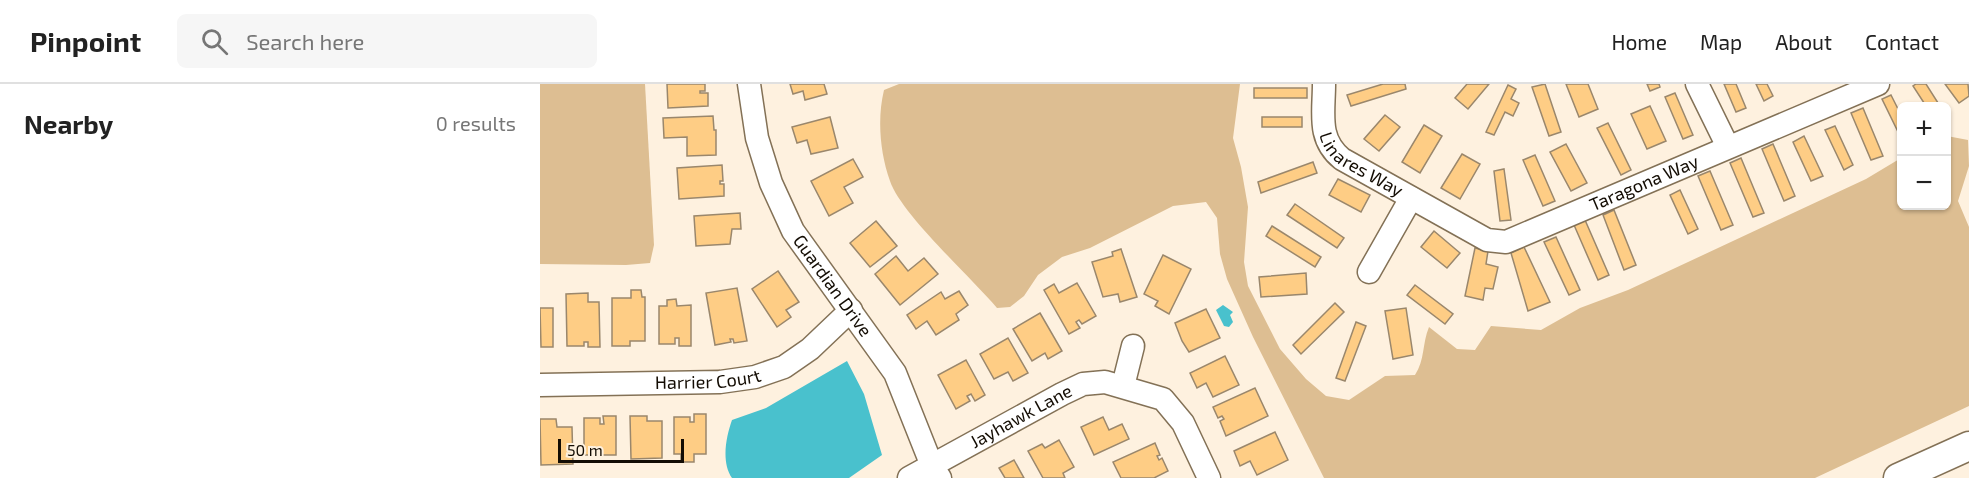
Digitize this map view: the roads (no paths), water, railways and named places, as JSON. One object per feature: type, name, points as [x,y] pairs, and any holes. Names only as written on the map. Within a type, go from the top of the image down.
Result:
[{"type":"main road","points":[[1898,478],[1969,446]]},
{"type":"street","name":"Guardian Drive","points":[[750,84],[758,138],[771,183],[793,231],[895,373],[936,472]]},
{"type":"street","name":"Linares Way","points":[[1324,84],[1324,134],[1330,149],[1411,198],[1369,272]]},
{"type":"street","points":[[1697,84],[1728,147]]},
{"type":"street","name":"Taragona Way","points":[[1411,198],[1487,240],[1506,242],[1878,84]]},
{"type":"street","name":"Harrier Court","points":[[540,385],[720,382],[755,377],[784,368],[810,349],[851,310]]},
{"type":"street","points":[[1131,388],[1133,346]]},
{"type":"street","name":"Jayhawk Lane","points":[[909,478],[936,472],[1083,384],[1105,382],[1163,399],[1183,423],[1209,478]]},
{"type":"water","points":[[1223,305],[1233,312],[1230,315],[1233,322],[1229,327],[1224,326],[1216,310]]},
{"type":"water","points":[[847,361],[864,394],[882,455],[849,478],[732,478],[727,465],[726,442],[732,420],[766,408]]}]
